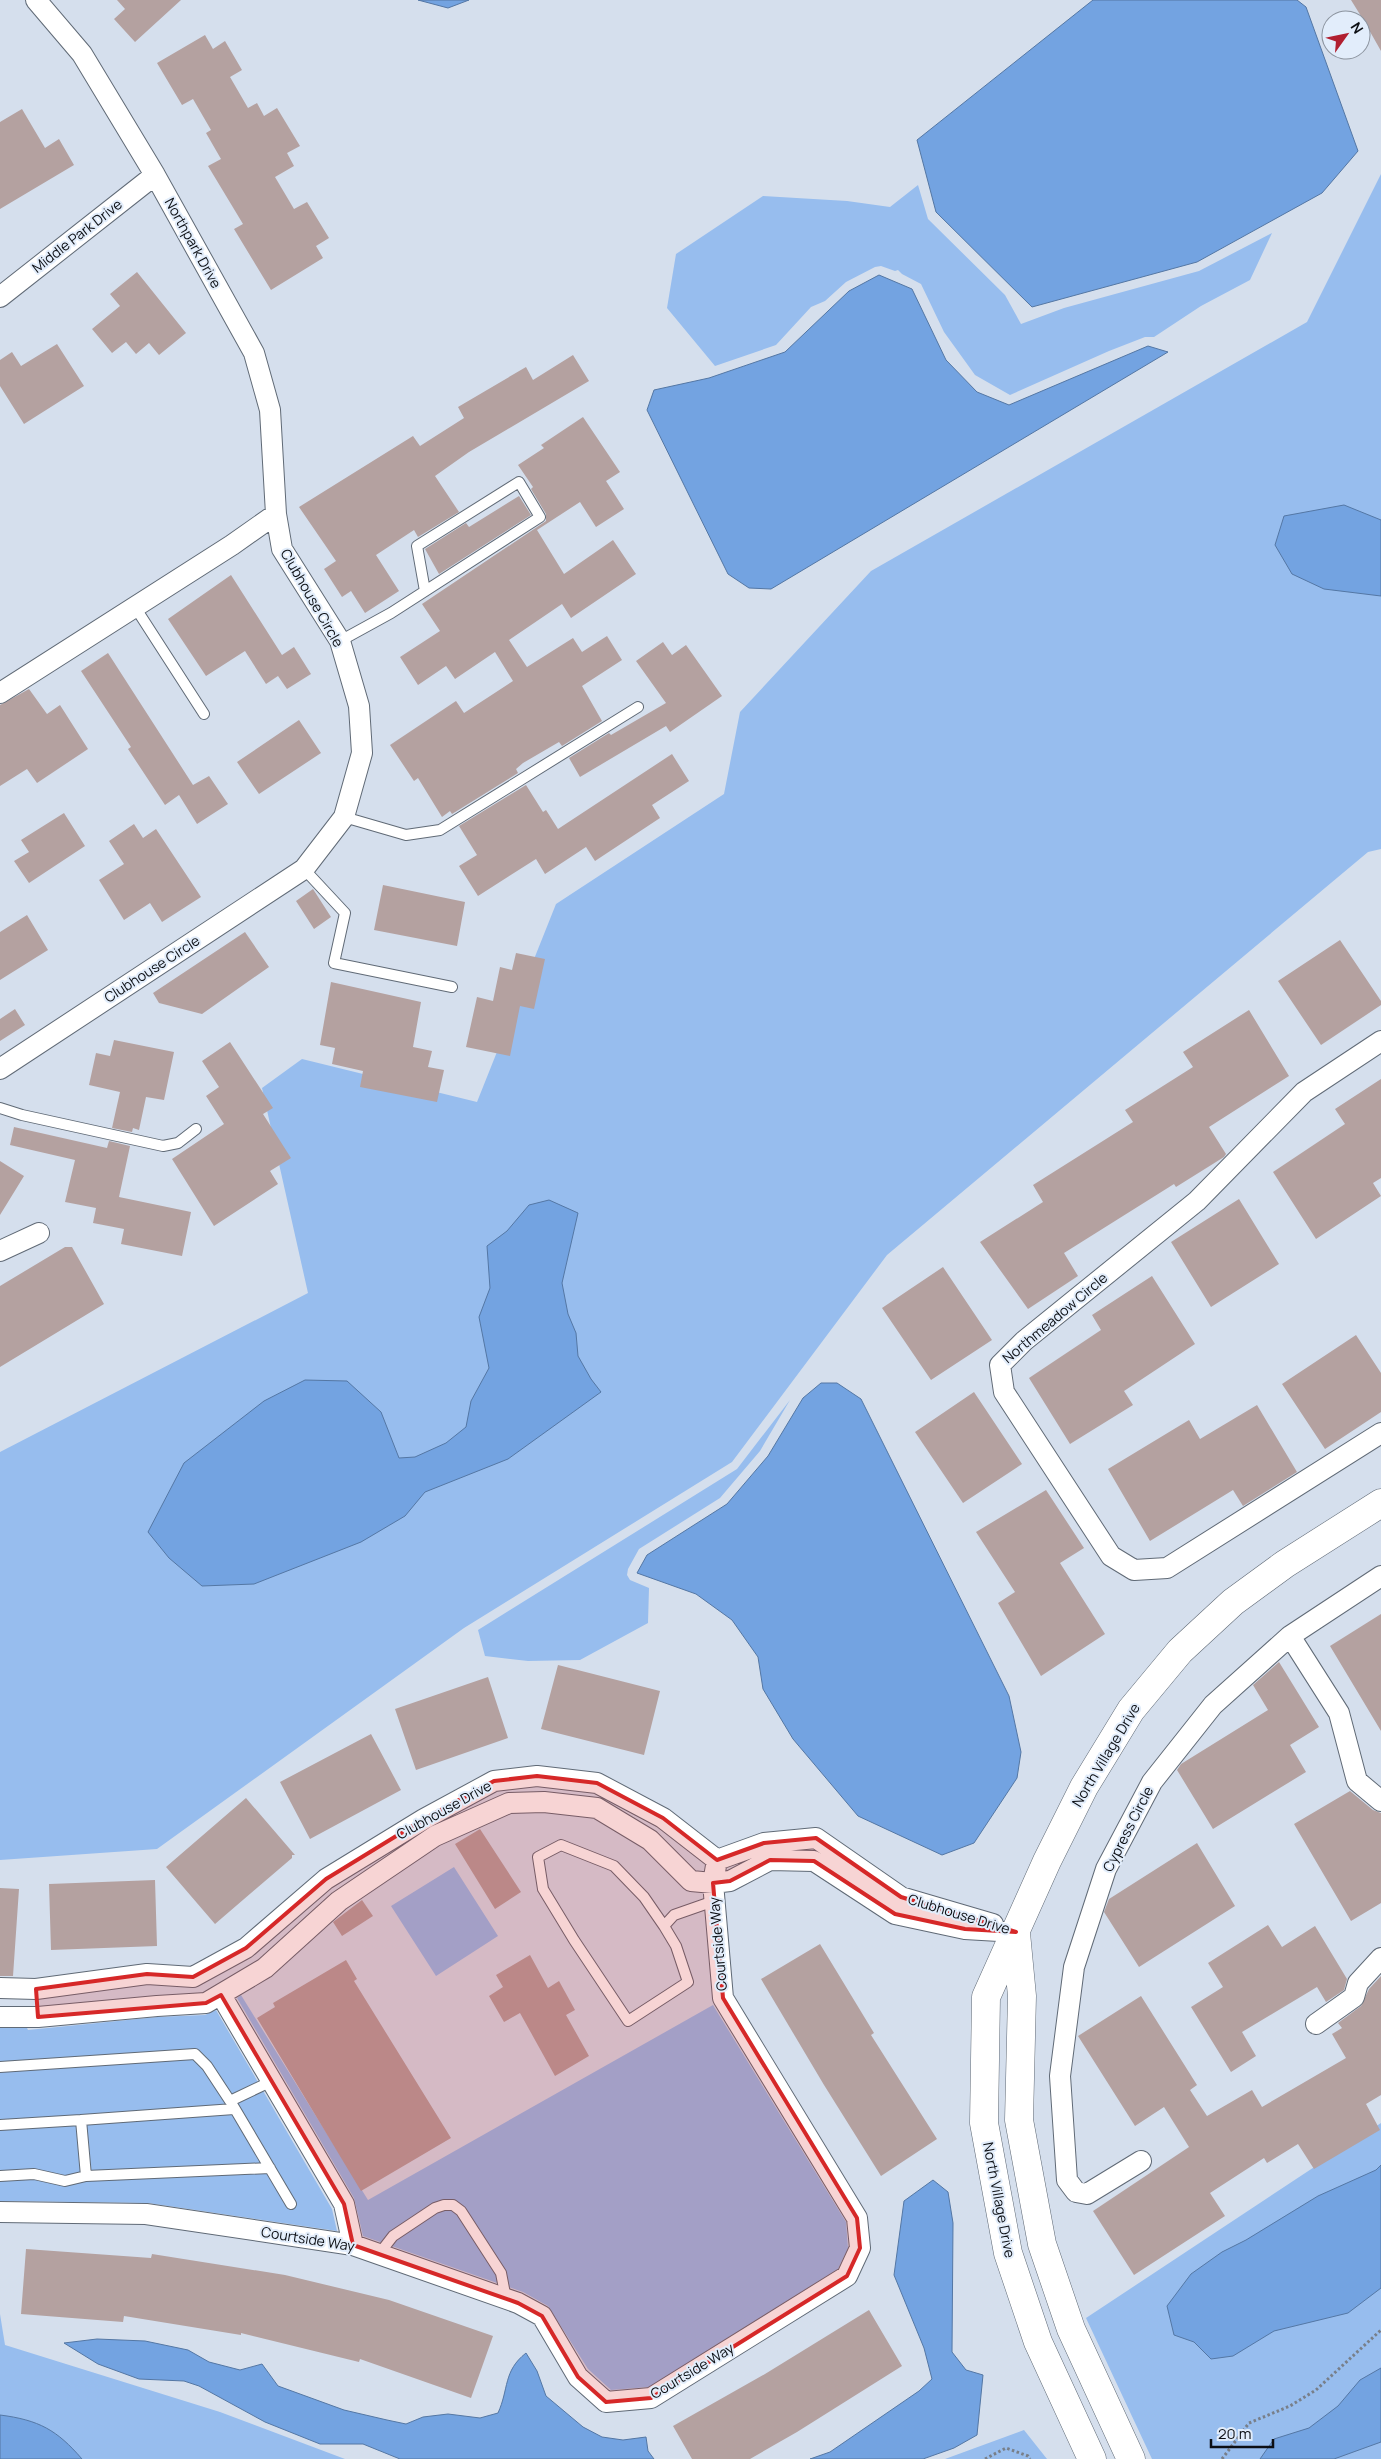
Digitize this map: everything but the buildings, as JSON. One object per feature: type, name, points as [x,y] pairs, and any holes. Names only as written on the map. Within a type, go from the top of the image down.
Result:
[{"type":"street","name":"Northpark Drive","points":[[36,0],[82,54],[155,175],[254,353],[270,410],[276,514]]},
{"type":"street","name":"Middle Park Drive","points":[[0,297],[155,175]]},
{"type":"street","points":[[0,693],[232,545],[276,514]]},
{"type":"street","name":"Clubhouse Circle","points":[[0,1069],[304,869],[344,817],[362,753],[359,706],[340,641],[282,549],[276,514]]},
{"type":"street","name":"Northmeadow Circle","points":[[1381,1041],[1304,1092],[1197,1201],[1024,1342],[1000,1365],[1004,1392],[1111,1556],[1134,1570],[1167,1568],[1381,1433]]},
{"type":"street","points":[[0,1251],[39,1233]]},
{"type":"street","name":"North Village Drive","points":[[1092,2459],[1038,2342],[1008,2253],[984,2123],[986,1997],[1047,1861],[1084,1787],[1131,1710],[1180,1651],[1233,1602],[1285,1564],[1381,1503]]},
{"type":"street","name":"Cypress Circle","points":[[1142,2161],[1087,2194],[1076,2192],[1067,2180],[1060,2076],[1074,1967],[1106,1869],[1152,1782],[1213,1705],[1290,1636],[1381,1576]]},
{"type":"street","points":[[1290,1636],[1339,1713],[1357,1781],[1381,1801]]},
{"type":"street","name":"Clubhouse Drive","points":[[0,1988],[36,1989],[147,1974],[193,1977],[246,1948],[326,1878],[424,1819],[494,1781],[538,1776],[597,1783],[663,1818],[717,1860],[764,1843],[816,1838],[901,1897],[973,1917],[1016,1932]]},
{"type":"street","name":"Clubhouse Drive","points":[[0,2017],[38,2017],[157,2006],[206,2004],[265,1968],[339,1901],[435,1836],[509,1803],[544,1802],[597,1808],[650,1840],[691,1881],[713,1892],[770,1860],[814,1861],[895,1914],[965,1929],[1016,1932]]},
{"type":"street","name":"Courtside Way","points":[[0,2212],[146,2214],[353,2245],[506,2299],[542,2316],[578,2377],[606,2402],[651,2398],[847,2276],[860,2248],[858,2218],[723,1998],[713,1892],[717,1860]]},
{"type":"street","name":"North Village Drive","points":[[1016,1932],[1022,1996],[1020,2120],[1042,2244],[1071,2329],[1131,2459]]},
{"type":"street","points":[[1316,2024],[1354,1997],[1358,1983],[1381,1958]]},
{"type":"street","points":[[36,1989],[38,2017]]},
{"type":"street","points":[[221,1995],[344,2204],[353,2245]]},
{"type":"lane","points":[[340,641],[392,614],[540,517],[518,482],[417,546],[426,591]]},
{"type":"lane","points":[[135,607],[204,714]]},
{"type":"lane","points":[[344,817],[406,834],[440,830],[638,707]]},
{"type":"lane","points":[[304,869],[345,913],[334,962],[452,987]]},
{"type":"lane","points":[[0,1108],[22,1115],[163,1146],[178,1143],[196,1129]]},
{"type":"lane","points":[[561,1845],[614,1866],[644,1897],[664,1926],[676,1946],[688,1982],[628,2021],[574,1940],[543,1889],[538,1857],[561,1845]]},
{"type":"lane","points":[[664,1926],[674,1914],[713,1892]]},
{"type":"lane","points":[[0,2067],[195,2054],[207,2066],[232,2105],[291,2204]]},
{"type":"lane","points":[[0,2125],[81,2120],[232,2105],[272,2081]]},
{"type":"lane","points":[[81,2120],[86,2176]]},
{"type":"lane","points":[[0,2176],[34,2174],[65,2181],[86,2176],[270,2168]]},
{"type":"lane","points":[[380,2254],[393,2236],[435,2208],[453,2205],[461,2211],[501,2273],[506,2299]]},
{"type":"path","points":[[1222,2459],[1249,2423],[1290,2406],[1316,2390],[1381,2330]]},
{"type":"path","points":[[985,2459],[1006,2448],[1028,2456],[1030,2459]]},
{"type":"highlighted area","points":[[537,1776],[597,1783],[663,1818],[717,1860],[764,1843],[816,1838],[901,1897],[1016,1932],[965,1929],[895,1914],[814,1861],[770,1860],[730,1881],[713,1883],[723,1998],[857,2218],[860,2248],[847,2276],[651,2398],[606,2402],[578,2377],[542,2316],[518,2303],[353,2245],[344,2204],[221,1995],[206,2003],[38,2017],[36,1989],[147,1974],[193,1977],[246,1948],[326,1879],[424,1819],[494,1781]]},
{"type":"shaded area","points":[[418,0],[469,0],[448,8]]},
{"type":"shaded area","points":[[1093,0],[1297,0],[1306,7],[1321,49],[1321,60],[1325,60],[1358,151],[1322,193],[1197,262],[1032,307],[936,212],[917,140]]},
{"type":"shaded area","points":[[1381,174],[1381,849],[1368,852],[887,1255],[732,1462],[464,1628],[157,1849],[0,1860],[0,1452],[308,1293],[262,1088],[302,1059],[477,1102],[556,904],[724,794],[740,712],[871,571],[1307,322]]},
{"type":"shaded area","points":[[918,185],[928,219],[1005,295],[1021,324],[1064,308],[1199,271],[1272,233],[1250,280],[1201,306],[1154,337],[1145,337],[1109,351],[1010,395],[975,375],[944,332],[921,284],[898,270],[895,271],[881,266],[875,267],[846,282],[825,301],[811,307],[776,345],[715,366],[667,308],[676,254],[763,196],[847,201],[890,207]]},
{"type":"shaded area","points":[[879,275],[912,289],[946,360],[977,392],[1009,405],[1148,346],[1168,352],[771,589],[749,588],[728,574],[647,410],[654,390],[709,378],[785,352],[849,291]]},
{"type":"shaded area","points":[[1344,505],[1381,520],[1381,596],[1324,589],[1292,574],[1275,545],[1284,516]]},
{"type":"shaded area","points":[[549,1200],[578,1213],[562,1283],[568,1314],[576,1333],[578,1356],[601,1392],[508,1459],[425,1492],[405,1516],[361,1542],[254,1584],[202,1586],[169,1558],[148,1532],[184,1463],[264,1401],[305,1380],[347,1381],[381,1412],[399,1458],[415,1457],[446,1443],[466,1427],[471,1401],[489,1368],[479,1317],[490,1288],[487,1246],[507,1231],[529,1205]]},
{"type":"shaded area","points":[[821,1383],[837,1383],[861,1399],[1009,1696],[1021,1752],[1017,1778],[974,1843],[942,1855],[858,1816],[793,1739],[763,1689],[758,1657],[732,1620],[696,1594],[637,1573],[647,1555],[727,1504],[768,1456],[803,1398]]},
{"type":"shaded area","points":[[790,1400],[760,1451],[720,1498],[639,1549],[628,1569],[627,1575],[630,1580],[649,1588],[648,1623],[580,1660],[528,1661],[485,1656],[478,1630],[737,1469]]},
{"type":"shaded area","points":[[454,1867],[498,1936],[436,1976],[391,1906]]},
{"type":"shaded area","points":[[241,1995],[368,2200],[713,2005],[846,2222],[848,2248],[838,2269],[649,2387],[611,2390],[588,2369],[548,2306],[523,2292],[363,2236],[354,2198],[237,1998]]},
{"type":"shaded area","points":[[216,2010],[332,2209],[337,2231],[148,2203],[0,2201],[0,2028],[27,2028],[28,2030],[157,2017],[205,2015]]},
{"type":"shaded area","points":[[1381,2123],[1381,2459],[1152,2459],[1086,2318]]},
{"type":"shaded area","points":[[1381,2165],[1381,2288],[1348,2313],[1274,2331],[1233,2356],[1211,2359],[1194,2342],[1174,2335],[1167,2306],[1191,2274],[1222,2252],[1246,2240],[1318,2196],[1376,2170]]},
{"type":"shaded area","points":[[933,2180],[948,2192],[953,2223],[952,2352],[966,2370],[983,2375],[977,2435],[954,2448],[923,2459],[810,2459],[830,2452],[919,2391],[932,2379],[924,2348],[894,2275],[904,2201]]},
{"type":"shaded area","points":[[0,2314],[5,2345],[220,2412],[345,2459],[0,2459]]},
{"type":"shaded area","points":[[97,2339],[145,2341],[188,2350],[209,2362],[240,2370],[262,2364],[278,2386],[344,2410],[406,2424],[423,2417],[448,2414],[480,2418],[498,2413],[513,2367],[526,2353],[537,2371],[546,2396],[583,2427],[602,2437],[623,2440],[646,2437],[648,2451],[654,2459],[400,2459],[363,2444],[320,2444],[265,2422],[199,2386],[184,2381],[139,2379],[98,2364],[64,2343]]},
{"type":"shaded area","points":[[1381,2368],[1381,2442],[1334,2459],[1260,2459],[1274,2439],[1309,2428],[1338,2406],[1360,2380]]},
{"type":"shaded area","points":[[0,2415],[26,2420],[46,2428],[64,2441],[82,2459],[0,2459]]},
{"type":"shaded area","points":[[1024,2430],[1047,2459],[945,2459]]}]
